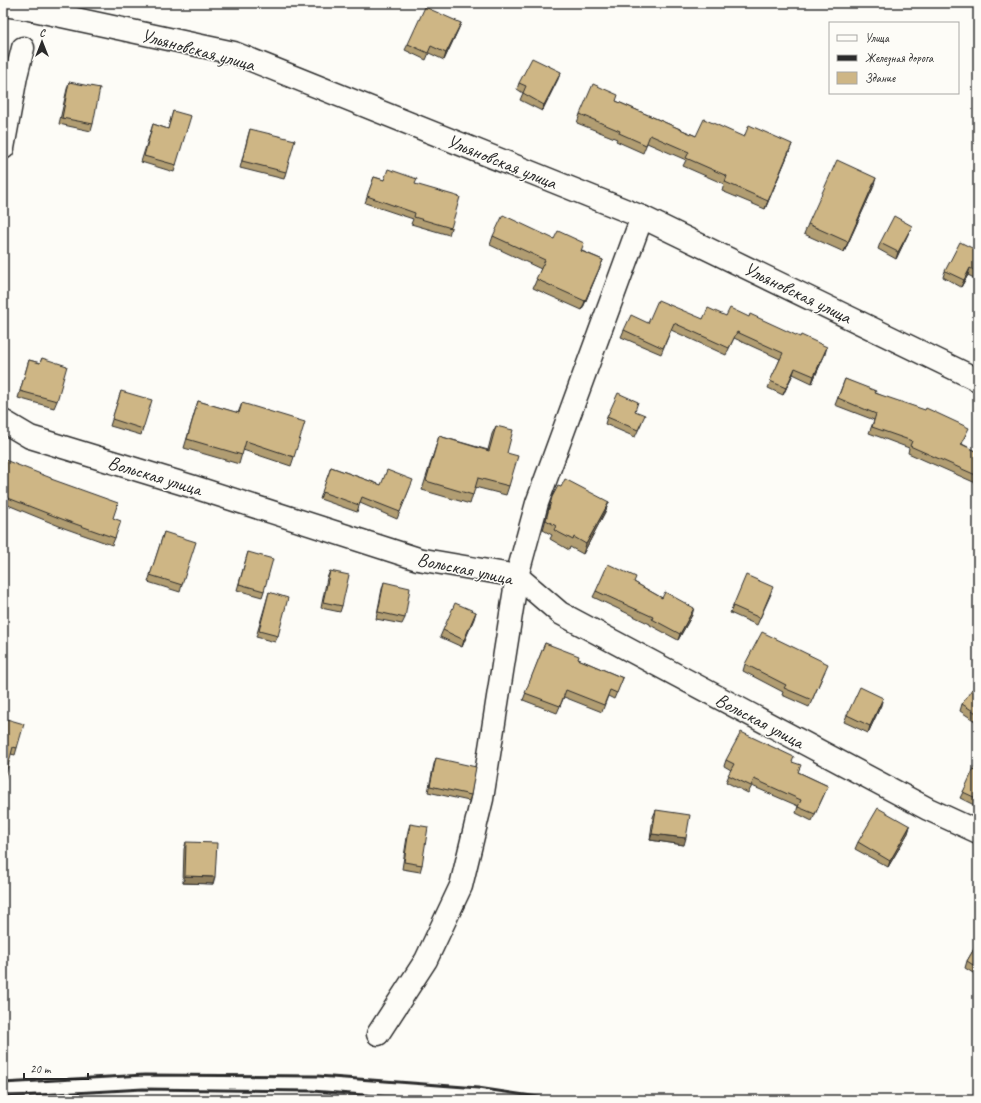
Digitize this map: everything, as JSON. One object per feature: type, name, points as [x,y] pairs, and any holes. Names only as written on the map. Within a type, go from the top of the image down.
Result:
[{"type":"street","name":"Ульяновская улица","points":[[3,5],[30,6],[234,53],[642,217],[978,380]]},
{"type":"street","points":[[3,148],[16,76],[23,48]]},
{"type":"street","points":[[378,1034],[426,960],[461,886],[482,799],[517,576],[537,503],[642,217]]},
{"type":"street","name":"Вольская улица","points":[[3,421],[30,437],[194,487],[418,559],[517,576],[560,613],[921,805],[978,832]]},
{"type":"building","points":[[425,7],[461,23],[446,53],[431,46],[428,53],[408,44]]},
{"type":"building","points":[[532,58],[561,72],[544,105],[523,93],[526,86],[519,83]]},
{"type":"building","points":[[69,82],[100,88],[93,124],[62,118]]},
{"type":"building","points":[[593,84],[618,95],[616,101],[696,136],[704,119],[744,137],[749,125],[792,144],[768,201],[725,182],[727,176],[686,158],[689,152],[650,135],[646,145],[619,133],[620,131],[580,114]]},
{"type":"building","points":[[173,111],[191,116],[176,165],[144,156],[153,124],[168,129]]},
{"type":"building","points":[[250,129],[295,140],[286,172],[242,161]]},
{"type":"building","points":[[837,160],[876,178],[848,242],[808,224]]},
{"type":"building","points":[[388,169],[417,179],[415,184],[460,197],[451,228],[414,217],[415,213],[367,196],[374,177],[384,180]]},
{"type":"building","points":[[503,215],[554,239],[558,231],[584,243],[581,251],[603,260],[585,301],[536,279],[545,260],[493,236]]},
{"type":"building","points":[[894,216],[912,226],[898,252],[880,243]]},
{"type":"building","points":[[960,242],[978,251],[978,272],[970,268],[964,280],[945,271]]},
{"type":"building","points":[[658,300],[703,319],[708,308],[726,316],[730,308],[749,317],[750,314],[800,337],[801,335],[827,347],[814,376],[795,368],[786,388],[770,381],[783,353],[737,332],[729,348],[674,323],[663,348],[624,330],[631,315],[648,323]]},
{"type":"building","points":[[42,358],[67,366],[57,401],[20,391],[29,360],[40,363]]},
{"type":"building","points":[[845,379],[876,391],[875,393],[925,410],[926,408],[969,428],[961,444],[978,452],[978,476],[910,446],[912,441],[872,427],[876,414],[838,398]]},
{"type":"building","points":[[121,391],[152,400],[143,429],[112,419]]},
{"type":"building","points":[[618,393],[638,402],[635,411],[645,415],[638,430],[607,417]]},
{"type":"building","points":[[198,401],[239,413],[242,403],[305,422],[294,457],[246,441],[242,455],[187,439]]},
{"type":"building","points":[[496,426],[513,430],[507,453],[518,456],[509,486],[478,478],[473,495],[426,481],[439,436],[489,451]]},
{"type":"building","points":[[5,460],[51,479],[118,503],[113,518],[121,521],[115,538],[3,496],[3,466]]},
{"type":"building","points":[[331,467],[381,485],[387,470],[413,480],[400,512],[362,497],[359,505],[322,492]]},
{"type":"building","points":[[565,479],[609,502],[586,544],[574,537],[573,540],[554,530],[556,526],[546,520],[552,497],[558,486],[561,487]]},
{"type":"building","points":[[164,532],[196,542],[182,585],[150,575]]},
{"type":"building","points":[[248,552],[273,559],[264,591],[239,584]]},
{"type":"building","points":[[608,564],[636,577],[634,582],[662,598],[665,592],[694,608],[680,634],[652,619],[653,617],[596,591]]},
{"type":"building","points":[[330,571],[349,575],[342,606],[323,602]]},
{"type":"building","points":[[746,575],[773,587],[760,618],[733,606]]},
{"type":"building","points":[[384,582],[410,588],[405,618],[378,612]]},
{"type":"building","points":[[269,592],[288,598],[278,636],[259,631]]},
{"type":"building","points":[[455,603],[476,612],[464,640],[443,630]]},
{"type":"building","points":[[762,632],[828,664],[812,700],[784,688],[786,685],[745,664]]},
{"type":"building","points":[[545,643],[579,656],[578,659],[623,678],[617,693],[610,690],[604,705],[566,690],[560,706],[525,693]]},
{"type":"building","points":[[860,687],[883,698],[870,726],[847,715]]},
{"type":"building","points":[[972,689],[978,692],[978,714],[962,704]]},
{"type":"building","points":[[3,718],[24,724],[17,748],[13,747],[3,785]]},
{"type":"building","points":[[741,732],[794,757],[792,762],[801,765],[798,772],[828,786],[815,814],[798,807],[801,800],[754,779],[751,786],[728,775],[734,764],[726,760]]},
{"type":"building","points":[[436,758],[476,767],[471,795],[430,786]]},
{"type":"building","points":[[975,766],[978,767],[978,799],[963,792]]},
{"type":"building","points":[[878,808],[910,826],[890,861],[858,842]]},
{"type":"building","points":[[656,810],[690,815],[686,838],[652,834]]},
{"type":"building","points":[[410,824],[428,827],[422,865],[404,862]]},
{"type":"building","points":[[3,828],[6,828],[3,844]]},
{"type":"building","points":[[186,842],[217,843],[215,877],[185,876]]},
{"type":"building","points":[[978,942],[978,968],[967,961]]},
{"type":"railway","points":[[3,1083],[144,1075],[318,1076],[478,1088],[559,1100]]},
{"type":"railway","points":[[3,1097],[143,1089],[312,1091],[430,1100]]}]
